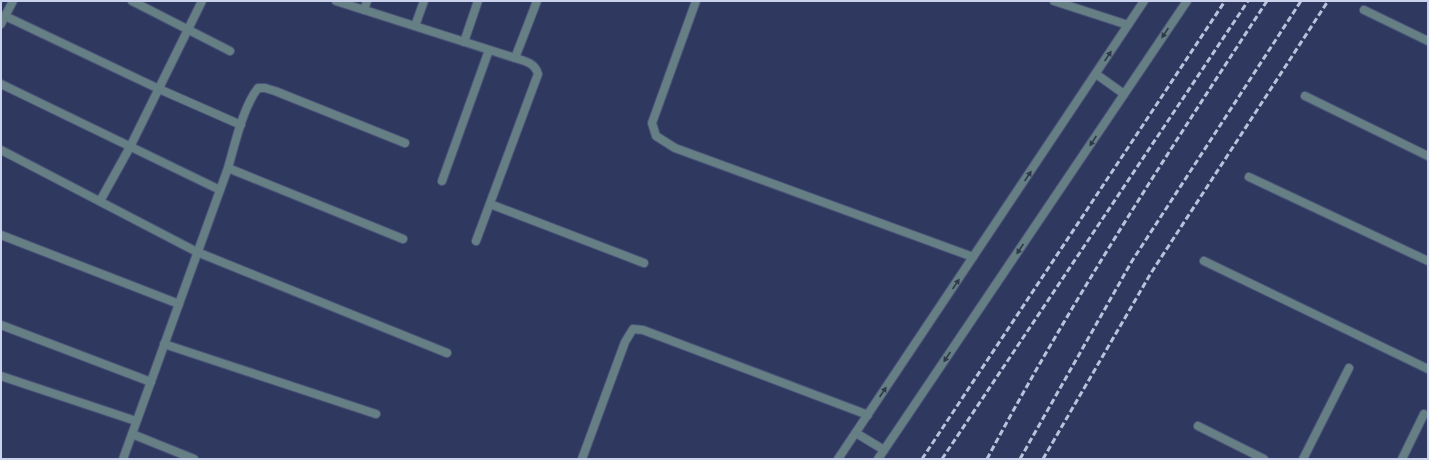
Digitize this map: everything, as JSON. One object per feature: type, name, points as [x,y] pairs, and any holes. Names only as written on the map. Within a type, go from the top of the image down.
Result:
[{"type":"street","points":[[13,1],[3,20],[241,125]]},
{"type":"street","points":[[132,1],[230,51]]},
{"type":"street","points":[[100,201],[130,147],[202,1]]},
{"type":"street","points":[[336,1],[515,58],[532,64],[536,69],[538,74],[476,241]]},
{"type":"street","points":[[364,10],[367,1]]},
{"type":"street","points":[[415,26],[424,1]]},
{"type":"street","points":[[464,42],[478,1]]},
{"type":"street","points":[[515,58],[537,1]]},
{"type":"street","points":[[696,1],[652,123],[656,136],[675,148],[973,257]]},
{"type":"street","points":[[1054,1],[1128,25]]},
{"type":"street","points":[[838,459],[1144,1]]},
{"type":"street","points":[[878,459],[1187,1]]},
{"type":"street","points":[[1364,10],[1428,41]]},
{"type":"street","points":[[442,181],[490,50]]},
{"type":"street","points":[[1096,74],[1124,94]]},
{"type":"street","points":[[1,84],[220,190]]},
{"type":"street","points":[[123,459],[228,168],[241,125],[252,95],[258,88],[265,88],[405,143]]},
{"type":"street","points":[[1305,96],[1428,156]]},
{"type":"street","points":[[1,150],[197,252],[447,353]]},
{"type":"street","points":[[228,168],[403,239]]},
{"type":"street","points":[[1249,177],[1428,261]]},
{"type":"street","points":[[490,204],[644,262]]},
{"type":"street","points":[[1,235],[179,304]]},
{"type":"street","points":[[1204,261],[1428,369]]},
{"type":"street","points":[[1,325],[151,382]]},
{"type":"street","points":[[582,459],[625,342],[634,329],[643,330],[868,415]]},
{"type":"street","points":[[164,344],[376,414]]},
{"type":"street","points":[[1303,459],[1349,368]]},
{"type":"street","points":[[1,376],[136,421]]},
{"type":"street","points":[[1402,459],[1424,414]]},
{"type":"street","points":[[1198,426],[1264,459]]},
{"type":"street","points":[[856,433],[884,450]]},
{"type":"street","points":[[132,434],[194,459]]},
{"type":"railway","points":[[922,459],[1225,1]]},
{"type":"railway","points":[[942,459],[1248,1]]},
{"type":"railway","points":[[987,459],[1052,342],[1087,284],[1157,170],[1267,1]]},
{"type":"railway","points":[[1020,459],[1132,261],[1301,1]]},
{"type":"railway","points":[[1043,459],[1151,273],[1328,1]]}]
